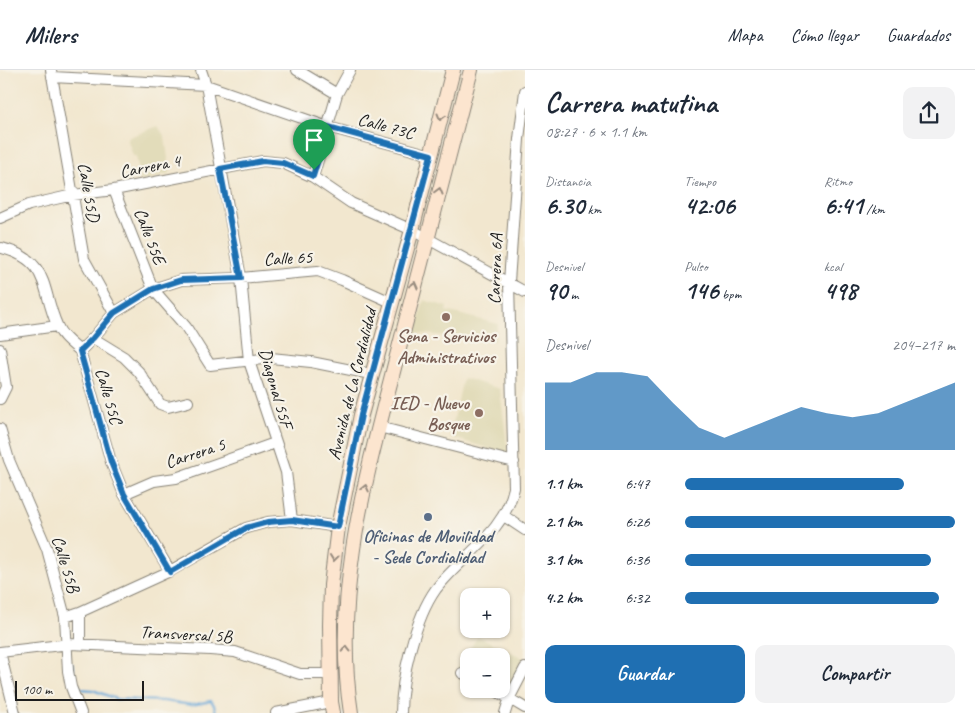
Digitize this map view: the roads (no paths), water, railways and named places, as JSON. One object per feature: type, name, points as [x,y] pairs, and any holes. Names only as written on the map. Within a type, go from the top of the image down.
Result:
[{"type":"main road","name":"Avenida de La Cordialidad","points":[[332,707],[331,586],[338,527],[355,439],[371,374],[412,230],[453,70]]},
{"type":"main road","name":"Avenida de La Cordialidad","points":[[351,713],[346,663],[347,588],[352,548],[379,427],[426,238],[471,70]]},
{"type":"street","points":[[201,70],[206,86]]},
{"type":"street","points":[[297,70],[337,94]]},
{"type":"street","points":[[313,176],[337,94],[350,70]]},
{"type":"street","name":"Calle 73C","points":[[51,74],[206,86],[328,127],[431,155]]},
{"type":"street","name":"Calle 55D","points":[[51,74],[84,259],[114,313]]},
{"type":"street","name":"Diagonal 55F","points":[[206,86],[241,278],[249,360],[286,472],[292,520]]},
{"type":"street","name":"Carrera 6A","points":[[401,713],[401,698],[412,642],[428,602],[436,590],[490,534],[504,516],[509,507],[514,488],[509,282],[525,91]]},
{"type":"street","name":"Carrera 4","points":[[0,218],[29,205],[73,196],[114,190],[263,161],[283,163],[313,176],[351,203],[412,230],[525,292]]},
{"type":"street","name":"Calle 55E","points":[[114,190],[153,289],[186,327],[210,366],[249,360]]},
{"type":"street","name":"Calle 55C","points":[[1,247],[18,252],[32,263],[43,277],[57,326],[65,338],[80,351],[111,462],[124,494],[170,572]]},
{"type":"street","name":"Calle 65","points":[[80,351],[114,313],[153,289],[181,280],[241,278],[318,271],[391,302]]},
{"type":"street","points":[[0,334],[57,326]]},
{"type":"street","points":[[93,338],[124,357],[139,372],[160,404],[168,407],[188,402]]},
{"type":"street","points":[[0,349],[6,387],[0,399]]},
{"type":"street","points":[[249,360],[271,358],[294,360],[371,374]]},
{"type":"street","points":[[379,427],[514,462]]},
{"type":"street","name":"Calle 55B","points":[[0,429],[9,460],[47,549],[65,617],[68,671],[71,687],[82,713]]},
{"type":"street","name":"Carrera 5","points":[[124,494],[154,481],[176,478],[275,442]]},
{"type":"street","points":[[504,516],[525,530]]},
{"type":"street","points":[[65,617],[170,572],[246,528],[268,522],[292,520],[338,527]]},
{"type":"street","name":"Calle 55B","points":[[80,612],[80,644]]},
{"type":"street","name":"Transversal 5B","points":[[0,652],[80,644],[235,652],[300,674],[331,674]]},
{"type":"street","points":[[0,652],[15,713]]},
{"type":"street","points":[[525,668],[510,697],[525,708]]},
{"type":"street","points":[[505,713],[510,698]]},
{"type":"street","points":[[276,713],[332,707]]},
{"type":"waterway","points":[[72,664],[75,681],[81,689],[93,690],[116,699],[164,701],[192,705],[211,701],[216,713]]},
{"type":"place","name":"Sena - Servicios Administrativos","points":[[446,317]]},
{"type":"place","name":"IED - Nuevo Bosque","points":[[479,413]]},
{"type":"place","name":"Oficinas de Movilidad - Sede Cordialidad","points":[[428,517]]}]
